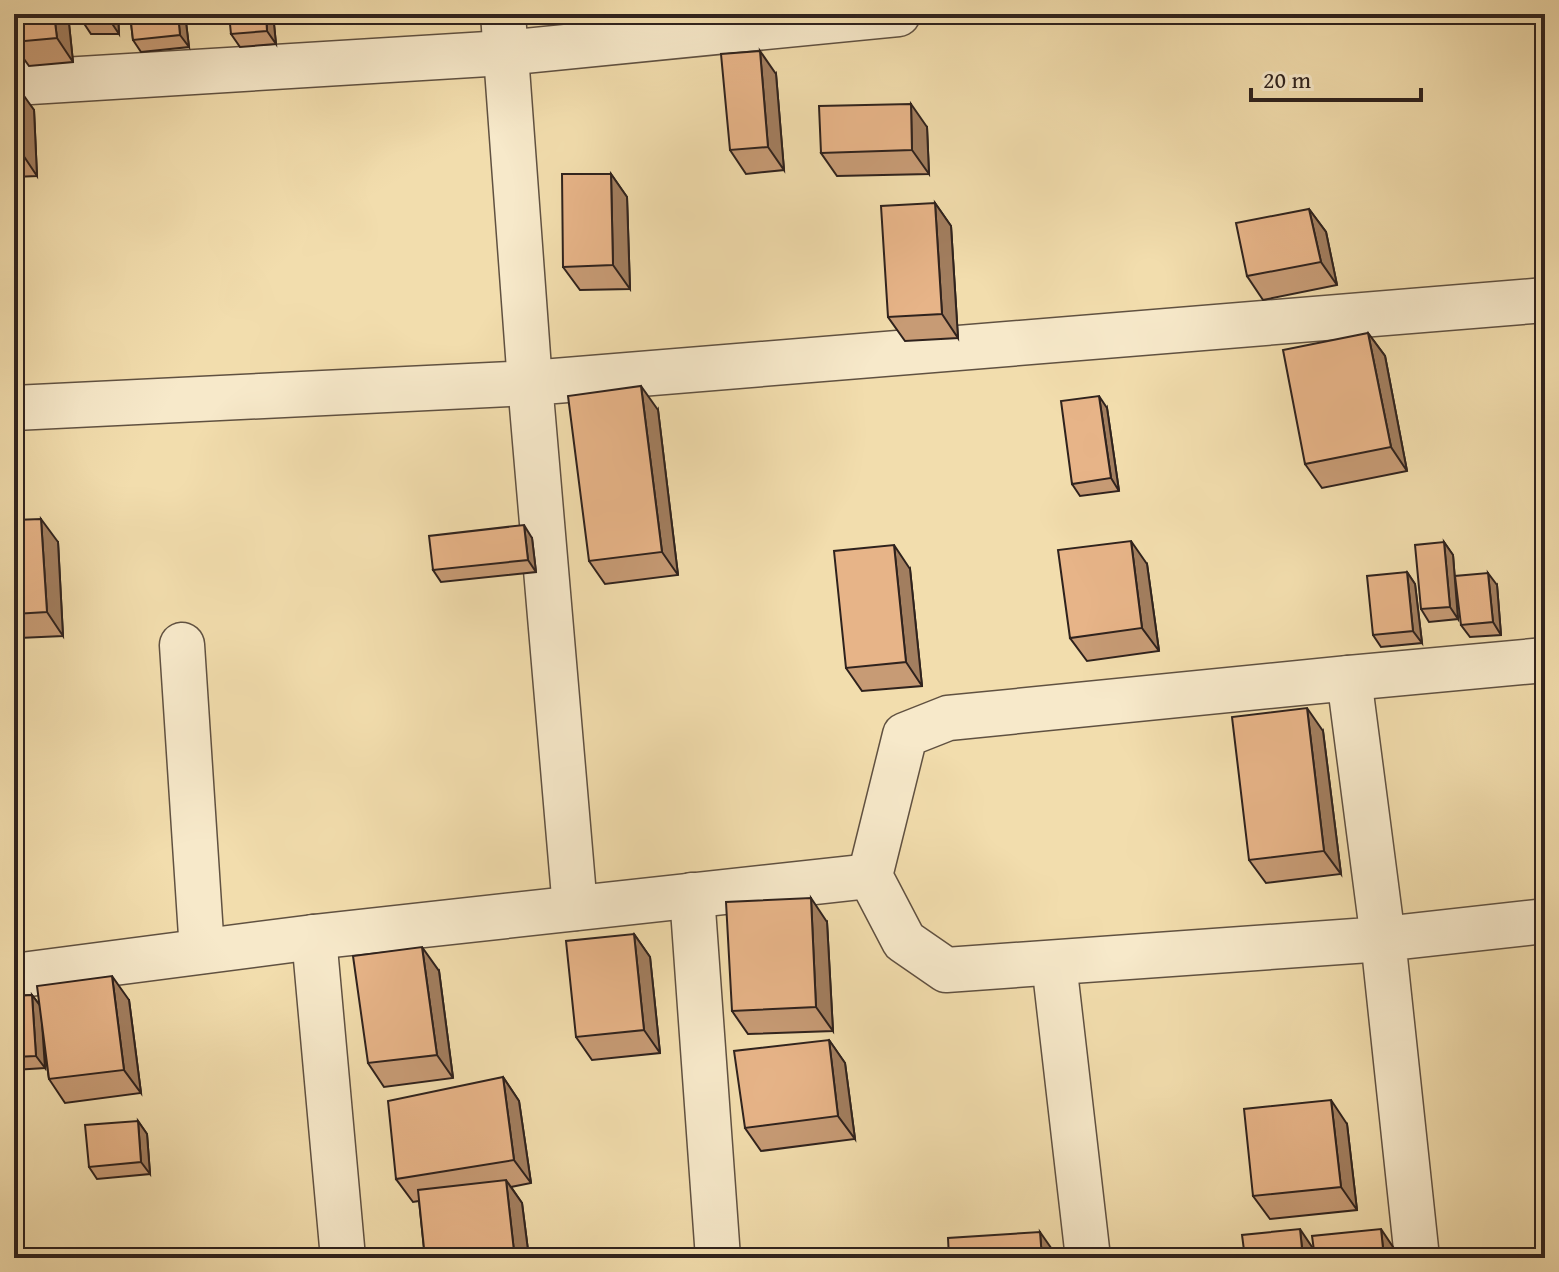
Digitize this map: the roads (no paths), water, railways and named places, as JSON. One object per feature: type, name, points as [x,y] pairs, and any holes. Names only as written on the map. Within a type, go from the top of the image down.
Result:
[{"type":"street","points":[[14,83],[504,34],[898,14]]},
{"type":"street","points":[[504,34],[575,908]]},
{"type":"street","points":[[14,408],[530,383],[1545,300]]},
{"type":"street","points":[[182,645],[202,951]]},
{"type":"street","points":[[1545,660],[948,718],[905,735],[870,876],[904,941],[946,970],[1383,939],[1545,921]]},
{"type":"street","points":[[1349,678],[1383,939],[1417,1258]]},
{"type":"street","points":[[14,976],[314,937],[870,876]]},
{"type":"street","points":[[692,895],[718,1258]]},
{"type":"street","points":[[314,937],[343,1258]]},
{"type":"street","points":[[1054,963],[1088,1258]]}]
